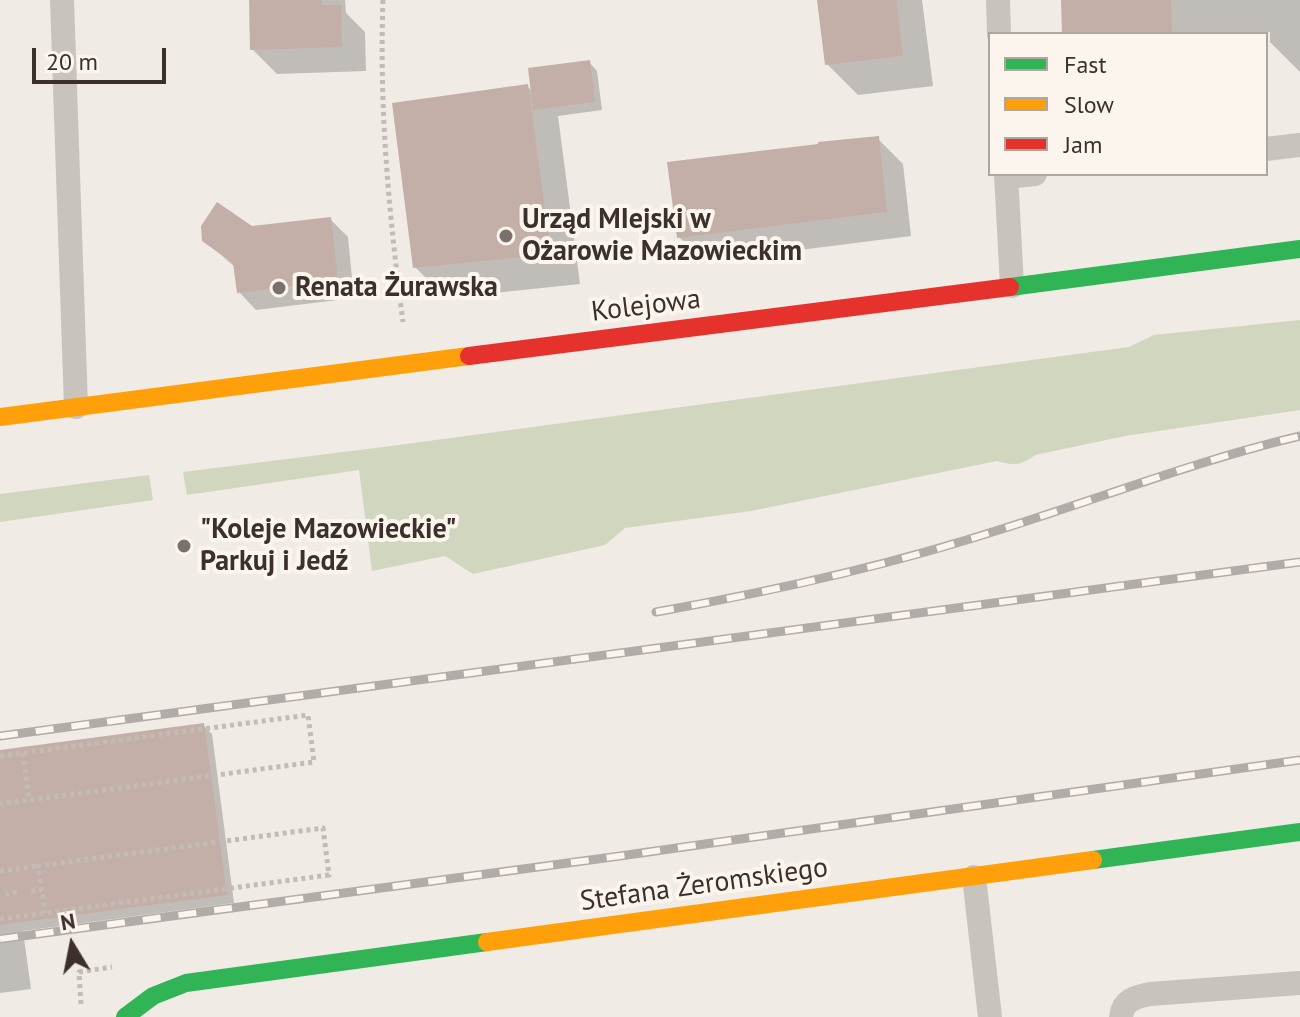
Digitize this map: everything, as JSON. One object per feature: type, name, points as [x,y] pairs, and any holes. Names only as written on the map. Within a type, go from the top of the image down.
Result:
[{"type":"street","name":"Kolejowa","points":[[0,417],[1300,249]]},
{"type":"street","name":"Stefana Żeromskiego","points":[[125,1017],[139,1003],[160,990],[186,983],[1300,832]]},
{"type":"lane","points":[[62,0],[76,407]]},
{"type":"lane","points":[[998,0],[999,32]]},
{"type":"lane","points":[[1268,149],[1300,145]]},
{"type":"lane","points":[[1006,176],[1012,286]]},
{"type":"lane","points":[[974,877],[990,1017]]},
{"type":"lane","points":[[1121,1017],[1122,1008],[1132,998],[1150,994],[1300,983]]},
{"type":"path","points":[[383,0],[384,134],[404,331]]},
{"type":"path","points":[[0,756],[308,715],[314,762],[0,804]]},
{"type":"path","points":[[23,753],[29,800]]},
{"type":"path","points":[[18,778],[27,776]]},
{"type":"path","points":[[0,871],[323,828],[329,875],[0,919]]},
{"type":"path","points":[[38,866],[45,913]]},
{"type":"path","points":[[31,891],[41,890]]},
{"type":"path","points":[[5,894],[17,892]]},
{"type":"green space","points":[[1300,320],[1300,410],[1125,436],[1035,455],[1017,464],[997,461],[751,511],[625,528],[605,545],[473,574],[445,556],[372,571],[359,470],[187,495],[183,472],[1129,347],[1154,335]]},
{"type":"green space","points":[[149,475],[153,500],[0,522],[0,494]]},
{"type":"building","points":[[249,0],[322,0],[322,5],[341,5],[342,47],[250,50]]},
{"type":"building","points":[[817,0],[896,0],[903,56],[825,65]]},
{"type":"building","points":[[1061,0],[1171,0],[1172,32],[1062,32]]},
{"type":"building","points":[[590,60],[595,102],[533,110],[528,68]]},
{"type":"building","points":[[528,84],[551,254],[413,268],[392,103]]},
{"type":"building","points":[[879,136],[887,212],[677,238],[667,162]]},
{"type":"building","points":[[217,202],[252,226],[331,217],[338,281],[237,293],[233,263],[202,241],[201,226]]},
{"type":"building","points":[[204,723],[227,895],[0,925],[0,750]]},
{"type":"railway","points":[[656,612],[788,586],[919,554],[1188,467],[1300,436]]},
{"type":"railway","points":[[0,736],[1300,562]]},
{"type":"railway","points":[[0,939],[1300,760]]},
{"type":"traffic: fast","points":[[1010,287],[1300,249]]},
{"type":"traffic: fast","points":[[1093,860],[1300,832]]},
{"type":"traffic: fast","points":[[125,1017],[153,996],[186,983],[487,942]]},
{"type":"traffic: slow","points":[[0,417],[469,356]]},
{"type":"traffic: slow","points":[[487,942],[1093,860]]},
{"type":"traffic: jam","points":[[469,356],[1010,287]]},
{"type":"place","name":"Urząd MIejski w Ożarowie Mazowieckim","points":[[506,236]]},
{"type":"place","name":"Renata Żurawska","points":[[279,288]]},
{"type":"place","name":"\"Koleje Mazowieckie\" Parkuj i Jedź","points":[[184,546]]}]
